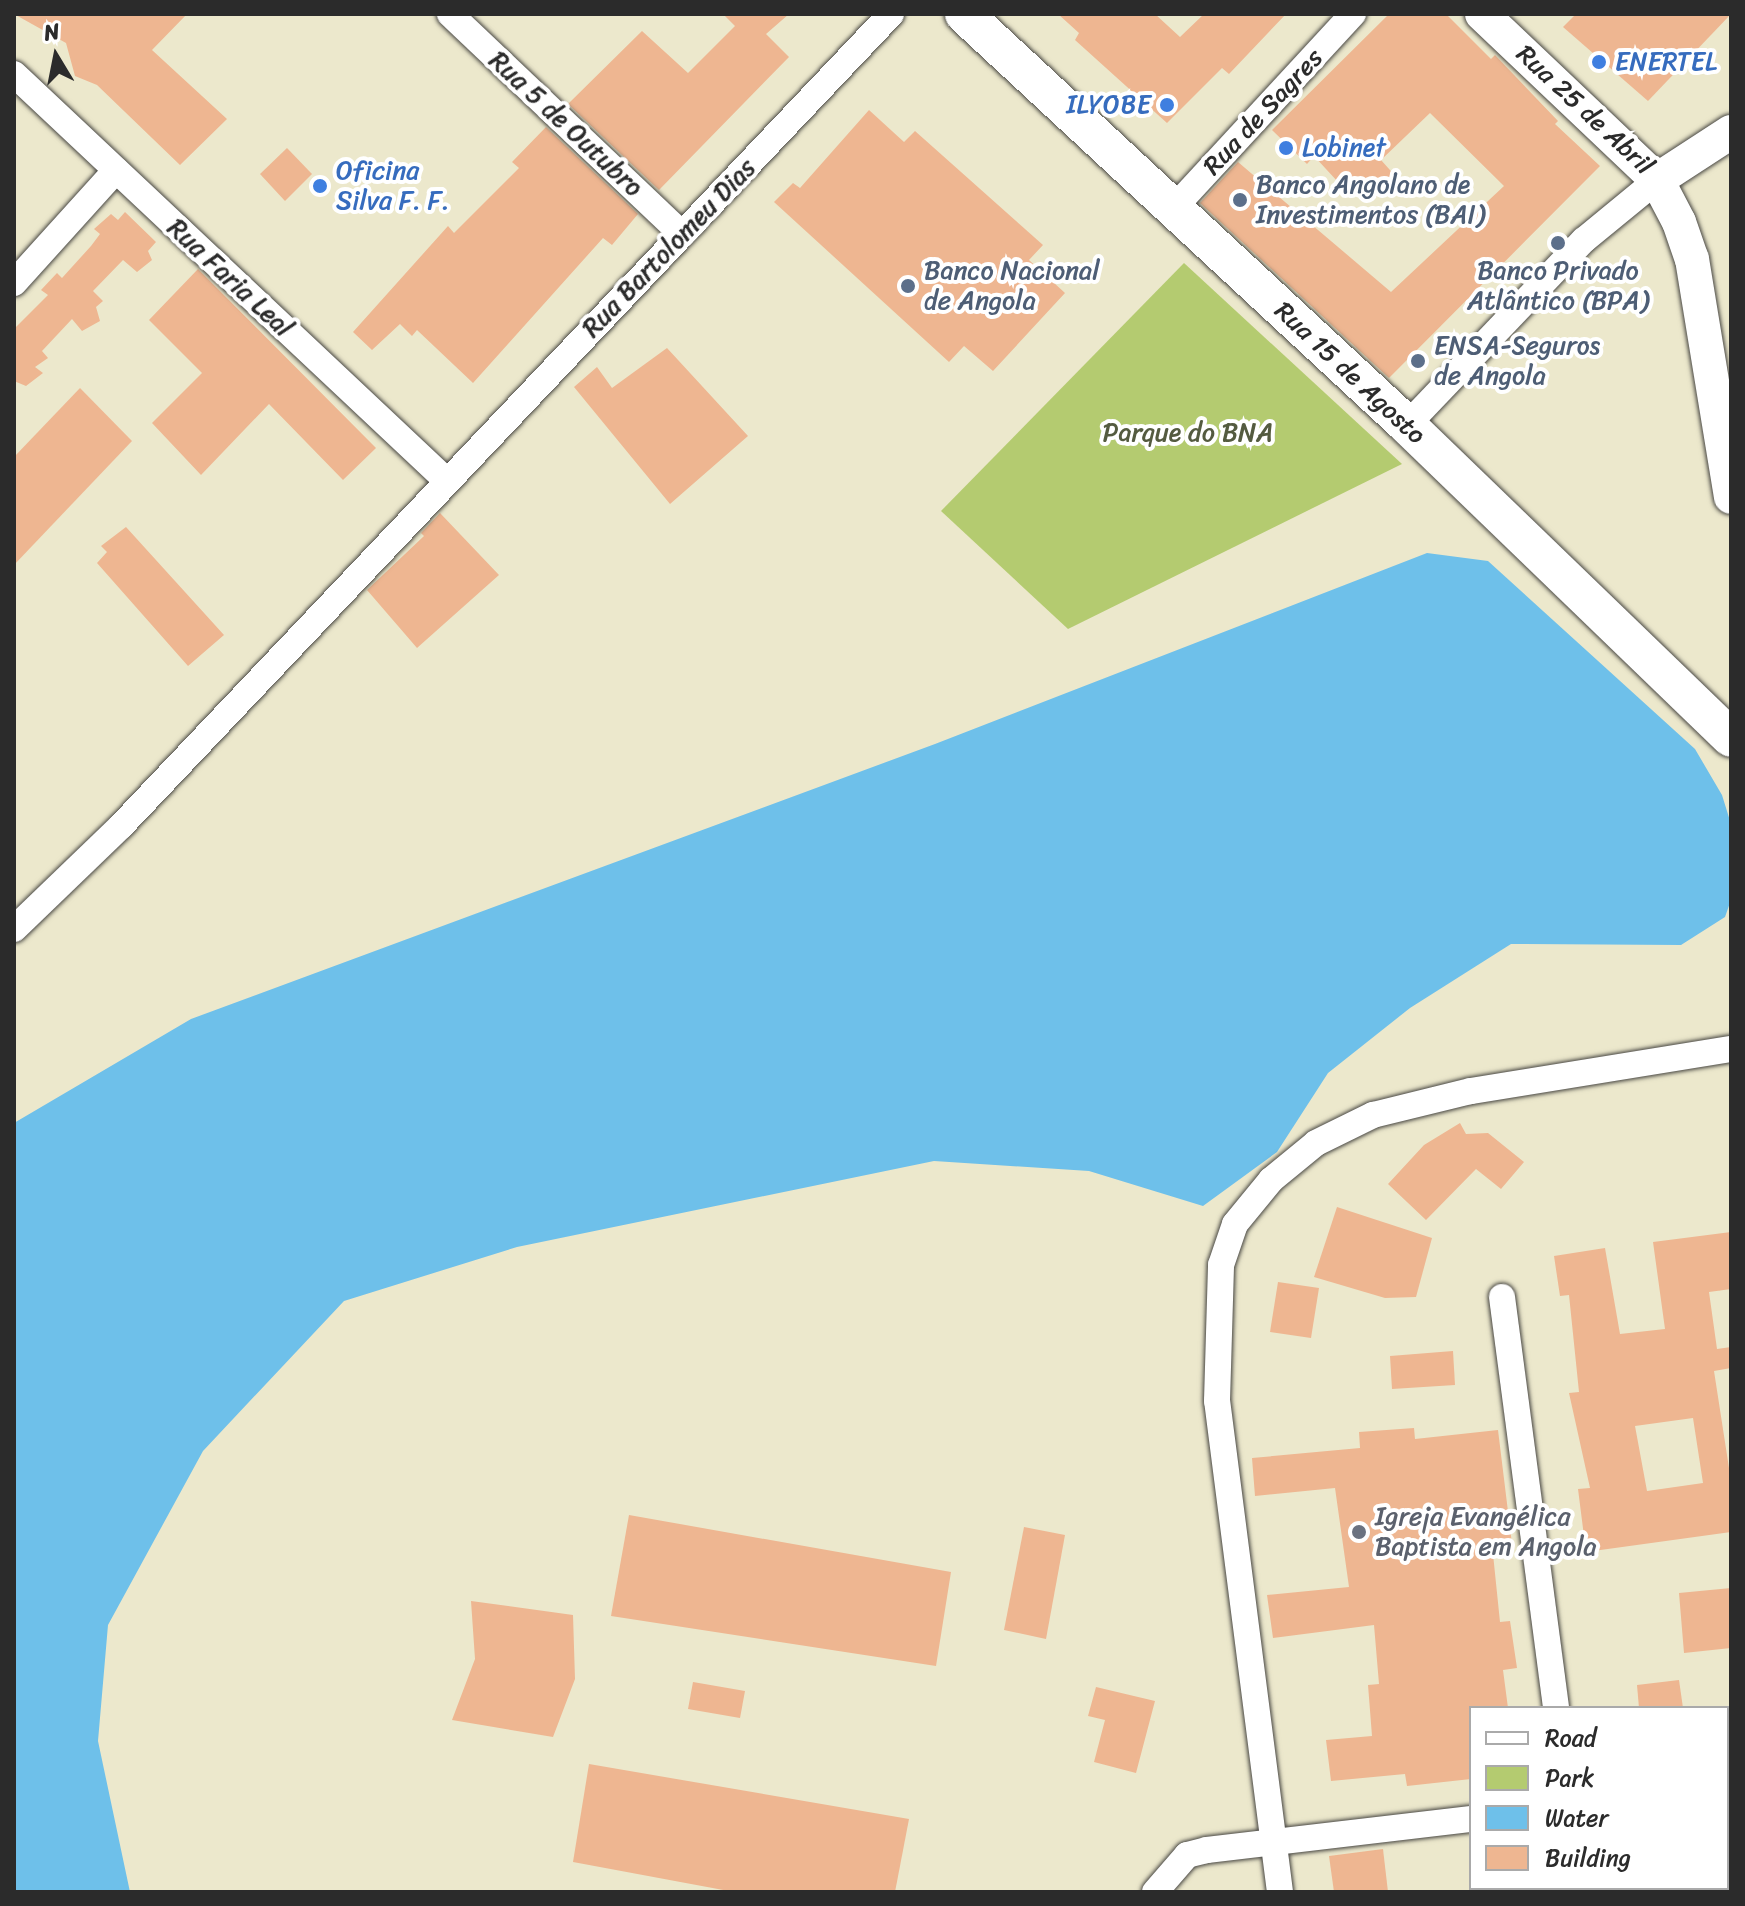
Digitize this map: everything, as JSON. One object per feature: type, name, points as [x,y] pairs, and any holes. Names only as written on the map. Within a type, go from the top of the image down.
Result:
[{"type":"main road","name":"Rua 15 de Agosto","points":[[964,14],[1407,425],[1731,738]]},
{"type":"street","name":"Rua 5 de Outubro","points":[[450,14],[682,234]]},
{"type":"street","name":"Rua Bartolomeu Dias","points":[[14,929],[121,826],[891,14]]},
{"type":"street","name":"Rua de Sagres","points":[[1172,210],[1353,14]]},
{"type":"street","name":"Rua 25 de Abril","points":[[1482,14],[1657,180],[1727,131]]},
{"type":"street","name":"Rua Faria Leal","points":[[14,74],[447,481]]},
{"type":"street","points":[[14,283],[116,170]]},
{"type":"street","points":[[1407,425],[1584,240],[1657,180],[1692,259],[1731,497]]},
{"type":"street","points":[[1280,1892],[1217,1401],[1221,1265],[1235,1224],[1271,1180],[1316,1143],[1373,1115],[1471,1091],[1731,1049]]},
{"type":"street","points":[[1502,1297],[1556,1706]]},
{"type":"street","points":[[1155,1892],[1187,1855],[1469,1819]]},
{"type":"green space","name":"Parque do BNA","points":[[1184,263],[1402,464],[1068,629],[941,511]]},
{"type":"water","points":[[1427,553],[1488,561],[1695,749],[1722,795],[1731,824],[1731,900],[1725,917],[1681,945],[1511,944],[1410,1008],[1328,1073],[1277,1152],[1203,1206],[1089,1171],[934,1161],[517,1247],[344,1301],[203,1451],[108,1625],[98,1741],[130,1892],[14,1892],[14,1123],[191,1019],[935,744]]},
{"type":"building","points":[[14,14],[187,14],[152,50],[227,119],[180,165],[97,85],[75,76],[66,43]]},
{"type":"building","points":[[723,14],[789,14],[766,34],[789,57],[659,190],[568,104],[642,31],[688,73],[735,26]]},
{"type":"building","points":[[1058,14],[1155,14],[1180,37],[1204,14],[1286,14],[1229,74],[1222,68],[1167,123],[1075,40],[1079,33]]},
{"type":"building","points":[[1389,14],[1446,14],[1491,59],[1495,55],[1558,121],[1555,124],[1600,166],[1389,378],[1200,203],[1238,162],[1391,292],[1504,186],[1430,113],[1381,160],[1398,179],[1371,201],[1346,175],[1338,182],[1314,156],[1307,164],[1272,130]]},
{"type":"building","points":[[1576,14],[1731,14],[1648,101],[1563,27]]},
{"type":"building","points":[[869,110],[904,142],[915,131],[1043,245],[1029,260],[1065,293],[993,371],[964,346],[949,362],[774,202],[793,183],[800,188]]},
{"type":"building","points":[[546,127],[638,214],[612,245],[603,238],[473,383],[417,330],[412,336],[400,324],[372,350],[353,332],[448,226],[454,233],[519,168],[512,162]]},
{"type":"building","points":[[287,148],[312,174],[285,201],[260,174]]},
{"type":"building","points":[[125,212],[156,242],[148,251],[152,260],[137,272],[123,260],[93,291],[103,301],[96,307],[100,321],[82,331],[72,319],[42,351],[48,358],[35,367],[43,373],[26,386],[14,381],[14,329],[48,295],[41,290],[57,273],[62,278],[91,246],[100,234],[94,229],[111,214],[118,220]]},
{"type":"building","points":[[198,269],[376,448],[343,480],[269,404],[201,475],[152,423],[202,373],[149,320]]},
{"type":"building","points":[[667,348],[748,436],[670,504],[574,387],[597,367],[612,388]]},
{"type":"building","points":[[80,388],[132,441],[14,565],[14,457]]},
{"type":"building","points":[[440,513],[499,575],[417,648],[367,590],[424,536],[421,533]]},
{"type":"building","points":[[126,527],[224,635],[188,666],[97,563],[107,552],[101,546]]},
{"type":"building","points":[[1460,1123],[1466,1134],[1488,1133],[1524,1162],[1501,1189],[1476,1169],[1426,1220],[1388,1184],[1424,1145]]},
{"type":"building","points":[[1337,1207],[1432,1238],[1416,1297],[1385,1298],[1314,1277]]},
{"type":"building","points":[[1731,1232],[1731,1289],[1709,1292],[1717,1349],[1731,1347],[1731,1368],[1714,1371],[1731,1481],[1731,1532],[1586,1552],[1578,1489],[1590,1488],[1569,1393],[1579,1392],[1569,1295],[1560,1296],[1554,1256],[1605,1248],[1620,1334],[1665,1329],[1653,1242]],"holes":[[[1693,1418],[1703,1483],[1647,1491],[1635,1426]]]},
{"type":"building","points":[[1278,1282],[1319,1288],[1311,1338],[1270,1332]]},
{"type":"building","points":[[1453,1351],[1455,1385],[1392,1389],[1390,1356]]},
{"type":"building","points":[[1414,1428],[1415,1439],[1498,1430],[1513,1552],[1493,1554],[1500,1622],[1510,1621],[1517,1668],[1503,1670],[1508,1706],[1469,1706],[1469,1779],[1407,1786],[1405,1774],[1331,1781],[1326,1740],[1372,1736],[1368,1685],[1379,1684],[1374,1625],[1273,1638],[1267,1595],[1349,1587],[1335,1488],[1255,1496],[1252,1458],[1360,1448],[1359,1432]]},
{"type":"building","points":[[629,1515],[951,1572],[936,1666],[611,1616]]},
{"type":"building","points":[[1024,1527],[1065,1535],[1046,1639],[1004,1630]]},
{"type":"building","points":[[1731,1588],[1731,1648],[1684,1653],[1679,1593]]},
{"type":"building","points":[[471,1601],[573,1615],[575,1679],[553,1737],[452,1720],[475,1659]]},
{"type":"building","points":[[1679,1680],[1683,1706],[1639,1706],[1637,1685]]},
{"type":"building","points":[[693,1682],[745,1691],[740,1718],[688,1709]]},
{"type":"building","points":[[1096,1687],[1155,1701],[1136,1773],[1094,1762],[1105,1720],[1088,1716]]},
{"type":"building","points":[[589,1764],[909,1819],[895,1892],[734,1892],[573,1862]]},
{"type":"building","points":[[1383,1849],[1388,1892],[1334,1892],[1329,1856]]},
{"type":"place","name":"ENERTEL","points":[[1599,62]]},
{"type":"place","name":"ILYOBE","points":[[1167,105]]},
{"type":"place","name":"Lobinet","points":[[1286,148]]},
{"type":"place","name":"Oficina Silva F. F.","points":[[320,186]]},
{"type":"place","name":"Banco Angolano de Investimentos (BAI)","points":[[1240,200]]},
{"type":"place","name":"Banco Privado Atlântico (BPA)","points":[[1558,243]]},
{"type":"place","name":"Banco Nacional de Angola","points":[[908,286]]},
{"type":"place","name":"ENSA-Seguros de Angola","points":[[1418,361]]},
{"type":"place","name":"Igreja Evangélica Baptista em Angola","points":[[1359,1532]]}]
